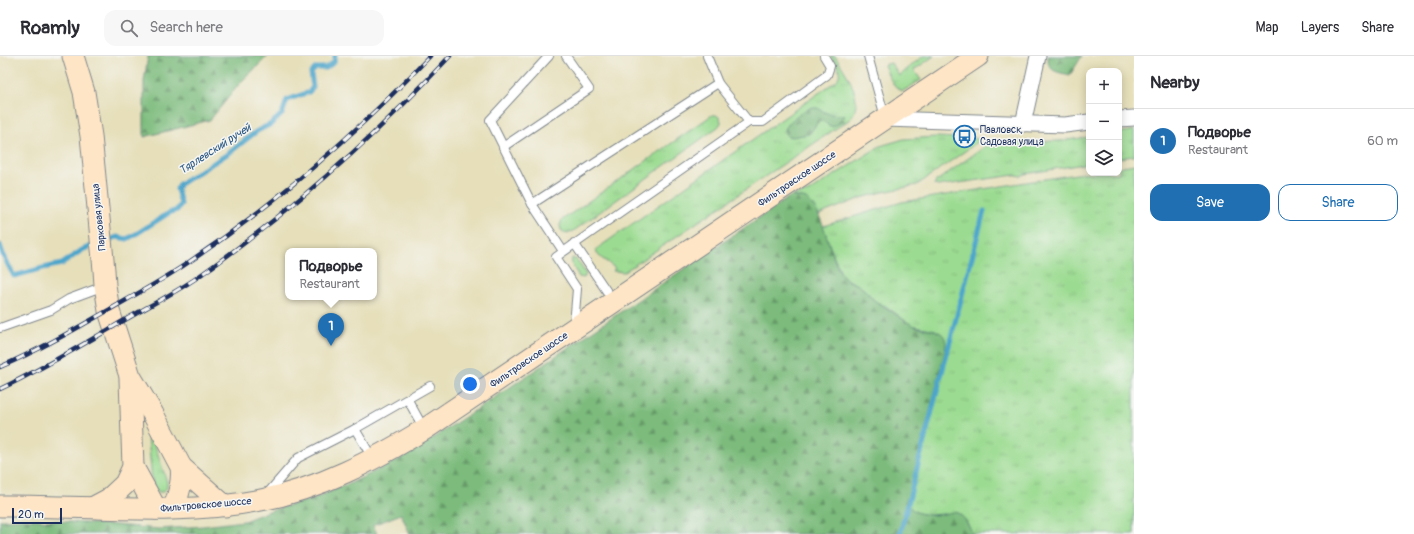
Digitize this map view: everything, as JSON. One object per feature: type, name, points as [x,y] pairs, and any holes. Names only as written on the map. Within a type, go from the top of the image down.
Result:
[{"type":"main road","name":"Парковая улица","points":[[73,56],[77,66],[88,115],[104,278],[109,311],[130,376],[153,414],[181,468]]},
{"type":"main road","name":"Фильтровское шоссе","points":[[0,506],[165,509],[225,506],[261,500],[316,485],[373,459],[425,429],[574,330],[978,56]]},
{"type":"main road","name":"Парковая улица","points":[[94,507],[109,499],[125,484],[133,467],[130,376]]},
{"type":"main road","points":[[133,467],[165,509],[180,488],[182,474],[181,468]]},
{"type":"main road","points":[[181,468],[225,506]]},
{"type":"street","points":[[1023,124],[1038,56]]},
{"type":"street","points":[[1122,119],[1134,118]]},
{"type":"street","points":[[885,119],[1065,125],[1086,122]]},
{"type":"lane","points":[[549,56],[490,120],[532,204],[563,251]]},
{"type":"lane","points":[[503,147],[588,89],[566,56]]},
{"type":"lane","points":[[707,56],[718,83],[749,122]]},
{"type":"lane","points":[[574,330],[577,289],[556,256],[749,122],[763,122],[827,75],[830,66],[824,56]]},
{"type":"lane","points":[[868,56],[885,119]]},
{"type":"lane","points":[[532,204],[718,83]]},
{"type":"lane","points":[[574,244],[614,303]]},
{"type":"lane","points":[[0,328],[51,310],[104,278]]},
{"type":"lane","points":[[261,500],[298,458],[355,429],[408,400],[430,386]]},
{"type":"lane","points":[[408,400],[425,429]]},
{"type":"lane","points":[[355,429],[373,459]]},
{"type":"green space","points":[[148,56],[268,56],[241,82],[210,120],[144,137],[144,81]]},
{"type":"green space","points":[[830,56],[835,56],[853,87],[856,104],[850,119],[624,272],[613,271],[615,268],[600,257],[595,250],[836,81],[839,71],[837,65]]},
{"type":"green space","points":[[923,56],[934,56],[914,70],[921,80],[903,91],[899,90],[891,81],[884,65],[891,63],[899,76]]},
{"type":"green space","points":[[1048,56],[1082,56],[1070,75],[1057,72],[1051,68],[1048,61]]},
{"type":"green space","points":[[813,107],[828,113],[844,116],[843,121],[833,127],[823,121],[819,121],[809,134],[792,137],[787,136],[785,129],[791,121],[801,113]]},
{"type":"green space","points":[[712,115],[717,116],[720,119],[721,123],[718,127],[572,232],[567,234],[561,230],[560,225],[562,220]]},
{"type":"green space","points":[[1134,130],[1134,156],[1122,158],[1122,132]]},
{"type":"green space","points":[[936,137],[982,139],[917,185],[861,198],[818,215],[811,204],[791,196],[808,192],[880,146],[904,139]]},
{"type":"green space","points":[[1086,137],[1086,164],[1025,174],[1021,176],[1015,175],[938,186],[935,185],[935,182],[994,140],[1002,142],[1059,141]]},
{"type":"green space","points":[[1134,164],[1134,534],[973,534],[958,513],[935,515],[919,513],[913,510],[909,505],[908,497],[945,352],[936,330],[911,325],[887,307],[875,301],[866,291],[844,277],[833,255],[823,226],[902,202],[1086,172],[1086,176],[1122,176],[1122,166]]},
{"type":"green space","points":[[791,196],[806,199],[814,206],[824,229],[832,254],[842,275],[849,281],[862,288],[875,301],[908,322],[915,326],[935,330],[944,336],[946,343],[945,352],[907,503],[918,513],[923,514],[933,515],[952,512],[957,513],[965,520],[973,534],[410,534],[401,514],[373,525],[377,534],[0,534],[0,520],[25,519],[159,529],[244,521],[272,510],[310,500],[351,483],[398,460],[421,446]]},
{"type":"green space","points":[[572,258],[577,260],[586,274],[584,278],[579,277],[571,263]]},
{"type":"green space","points":[[146,418],[167,482],[167,488],[161,492],[157,491],[152,479]]},
{"type":"waterway","name":"Тярлевский ручей","points":[[106,241],[117,237],[127,239],[169,213],[177,210],[181,204],[177,189],[180,184],[229,153],[257,131],[271,124],[282,114],[287,100],[309,92],[313,87],[311,73],[316,68],[326,68],[334,62],[335,56]]},
{"type":"waterway","points":[[900,534],[984,211]]},
{"type":"waterway","name":"Тярлевский ручей","points":[[0,245],[4,257],[14,276],[62,264],[82,250],[96,244]]},
{"type":"railway","points":[[0,367],[81,326],[147,288],[176,270],[251,218],[343,141],[430,56]]},
{"type":"railway","points":[[0,389],[49,364],[171,294],[230,254],[296,202],[360,146],[391,117],[450,56]]},
{"type":"place","name":"Павловск, Садовая улица","points":[[964,136]]},
{"type":"place","name":"Подворье","points":[[331,346]]}]
